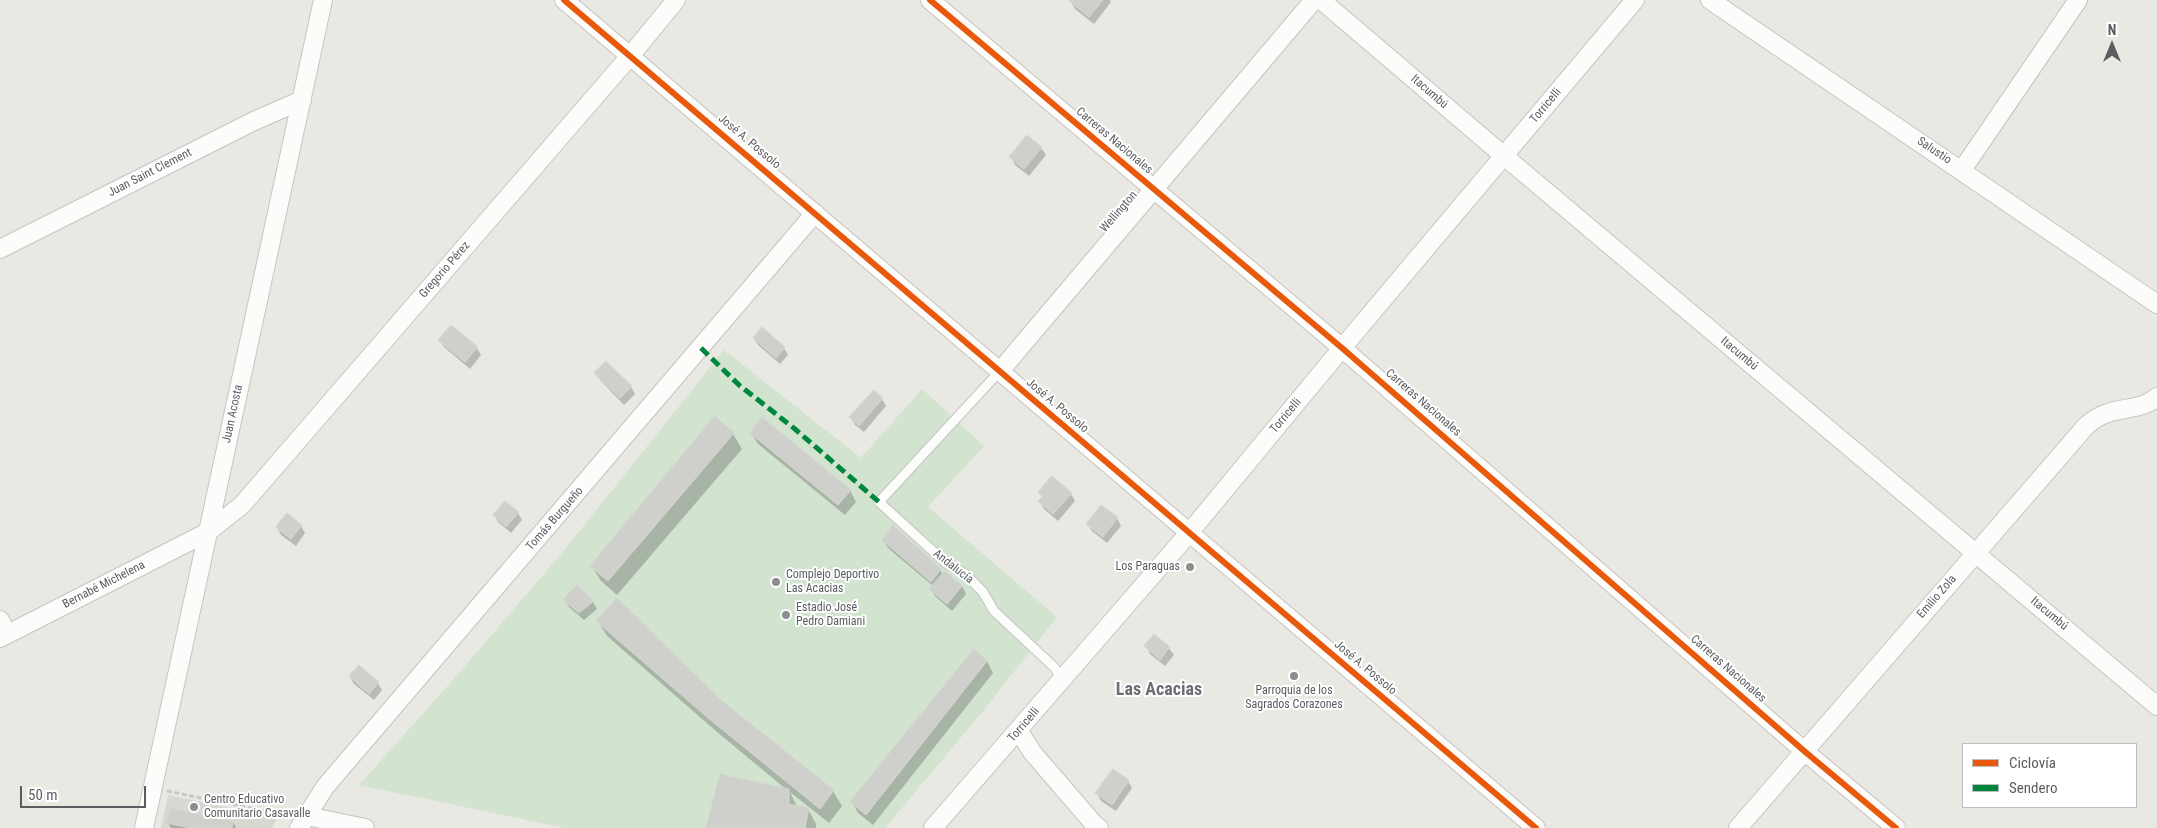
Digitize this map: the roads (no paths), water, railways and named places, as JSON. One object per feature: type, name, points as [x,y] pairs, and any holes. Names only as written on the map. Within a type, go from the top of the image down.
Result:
[{"type":"street","name":"Juan Acosta","points":[[144,828],[323,0]]},
{"type":"street","name":"José A. Possolo","points":[[564,0],[1536,828]]},
{"type":"street","name":"Gregorio Pérez","points":[[208,532],[242,505],[630,56],[676,0]]},
{"type":"street","name":"Carreras Nacionales","points":[[930,0],[1342,348],[1803,750],[1896,828]]},
{"type":"street","name":"Wellington","points":[[1000,371],[1314,0]]},
{"type":"street","name":"Itacumbú","points":[[1321,0],[2157,706]]},
{"type":"street","name":"Torricelli","points":[[933,828],[1189,533],[1635,0]]},
{"type":"street","name":"Salustio","points":[[1710,0],[2157,304]]},
{"type":"street","points":[[1962,170],[2078,0]]},
{"type":"street","name":"Juan Saint Clement","points":[[0,249],[254,121],[302,100]]},
{"type":"street","name":"Tomás Burgueño","points":[[303,822],[325,787],[815,213]]},
{"type":"street","name":"Emilio Zola","points":[[1738,828],[1803,750],[2093,420],[2109,411],[2148,403],[2157,397]]},
{"type":"street","name":"Bernabé Michelena","points":[[2,631],[208,532]]},
{"type":"street","points":[[1019,731],[1032,752],[1097,827]]},
{"type":"street","points":[[303,822],[365,828]]},
{"type":"lane","name":"Wellington","points":[[879,502],[1000,371]]},
{"type":"lane","name":"Andalucía","points":[[879,502],[946,563],[965,574],[983,592],[994,611],[1054,667],[1062,679]]},
{"type":"place","name":"Los Paraguas","points":[[1190,567]]},
{"type":"place","name":"Complejo Deportivo Las Acacias","points":[[776,582]]},
{"type":"place","name":"Estadio José Pedro Damiani","points":[[786,615]]},
{"type":"place","name":"Parroquia de los Sagrados Corazones","points":[[1294,676]]},
{"type":"place","name":"Centro Educativo Comunitario Casavalle","points":[[194,807]]},
{"type":"district","name":"Las Acacias","points":[[1159,690]]}]
